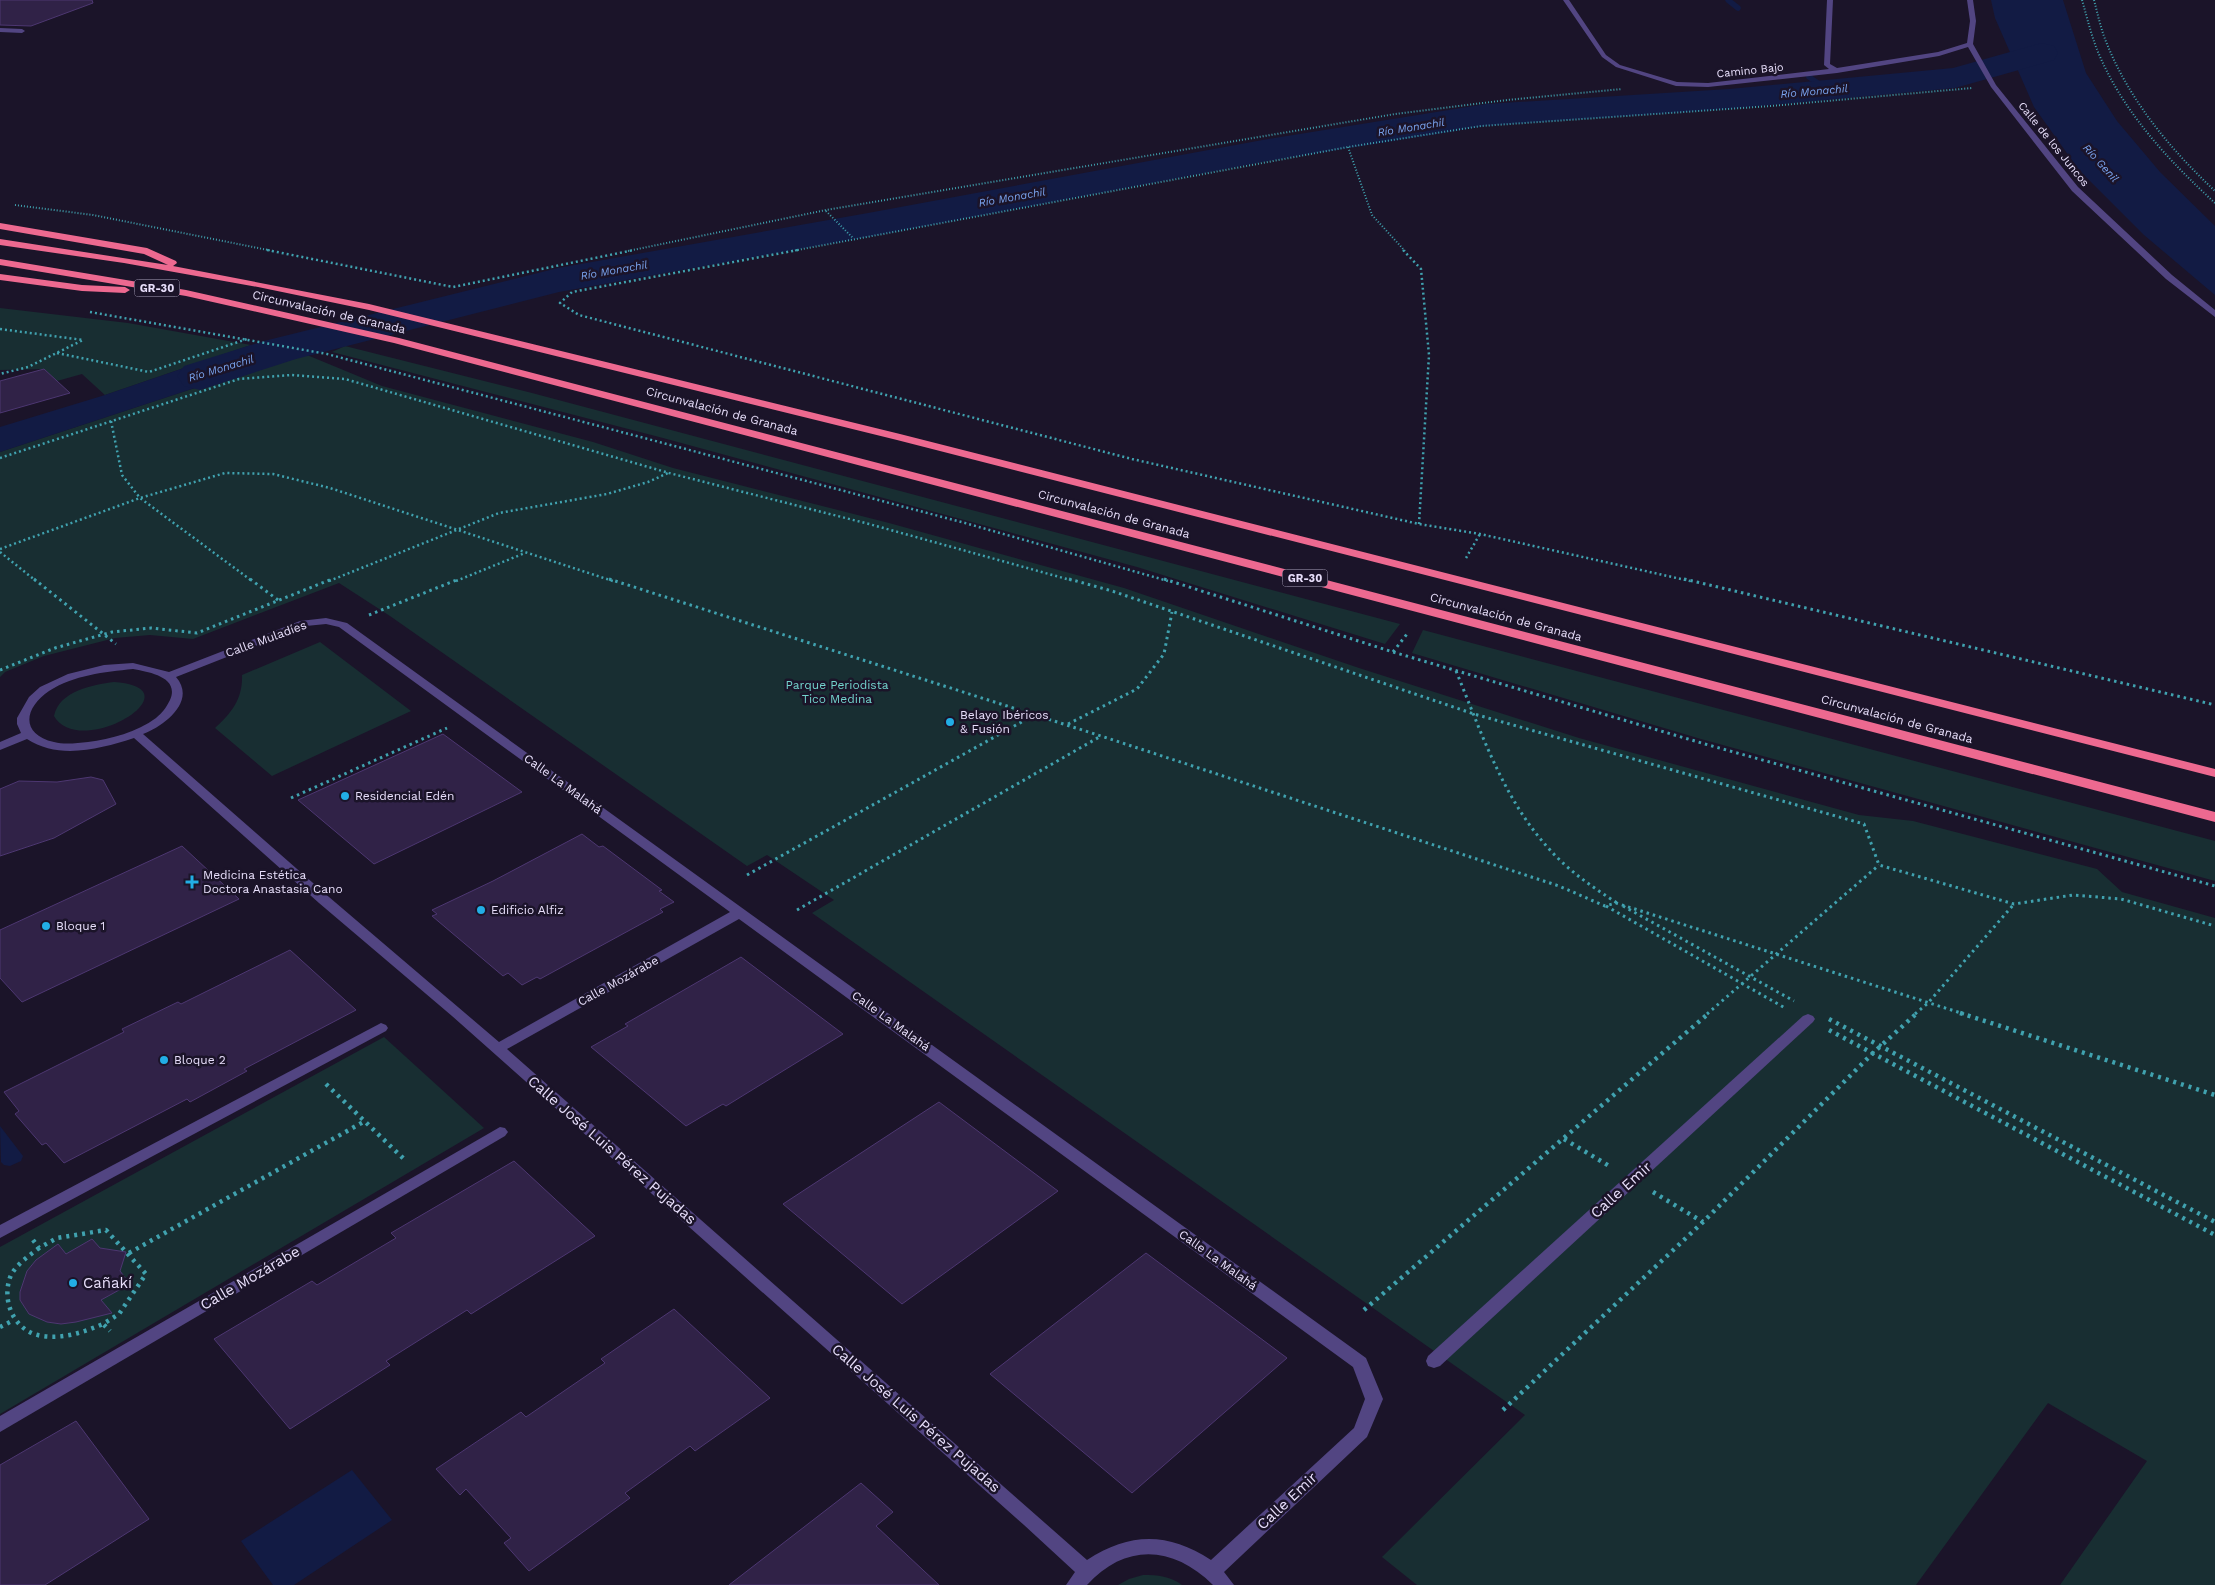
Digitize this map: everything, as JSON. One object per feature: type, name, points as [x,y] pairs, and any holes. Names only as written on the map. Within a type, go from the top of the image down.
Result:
[{"type":"highway","points":[[0,226],[147,251],[192,272]]},
{"type":"highway","name":"Circunvalación de Granada","points":[[0,242],[192,272],[369,307],[900,437],[2215,774]]},
{"type":"highway","name":"Circunvalación de Granada","points":[[0,262],[186,294],[395,340],[2215,817]]},
{"type":"highway","points":[[0,277],[82,288],[186,294]]},
{"type":"street","name":"Camino Bajo","points":[[1566,0],[1604,56],[1618,66],[1676,84],[1708,85],[1878,65],[1972,47]]},
{"type":"street","points":[[1830,0],[1827,65],[1837,70]]},
{"type":"street","points":[[1970,0],[1973,21],[1972,47]]},
{"type":"street","points":[[0,30],[22,31]]},
{"type":"street","name":"Calle de los Juncos","points":[[1972,47],[1993,86],[2075,189],[2169,277],[2215,314]]},
{"type":"street","name":"Calle Muladíes","points":[[169,676],[304,622],[326,621],[344,625],[362,637]]},
{"type":"street","name":"Calle La Malahá","points":[[362,637],[1360,1363],[1374,1399],[1361,1432]]},
{"type":"street","points":[[125,666],[153,669],[169,676],[177,686],[177,698],[170,710],[156,723],[136,734],[111,742],[85,747],[61,747],[41,742],[28,734],[23,726],[23,716],[27,707],[40,693],[60,682],[83,673],[108,667],[125,666]]},
{"type":"street","points":[[0,746],[28,734]]},
{"type":"street","name":"Calle José Luis Pérez Pujadas","points":[[136,734],[324,900],[497,1048],[1030,1519],[1080,1578]]},
{"type":"street","name":"Calle Mozárabe","points":[[497,1048],[739,913]]},
{"type":"street","name":"Calle Emir","points":[[1434,1361],[1810,1013]]},
{"type":"street","points":[[0,1232],[380,1028]]},
{"type":"street","name":"Calle Mozárabe","points":[[0,1424],[500,1132]]},
{"type":"street","name":"Calle Emir","points":[[1213,1570],[1361,1432]]},
{"type":"street","points":[[1080,1578],[1104,1557],[1125,1549],[1148,1546],[1172,1548],[1194,1557],[1213,1570],[1225,1585]]},
{"type":"path","points":[[2082,0],[2100,58],[2143,128],[2193,184],[2215,203]]},
{"type":"path","points":[[2094,0],[2107,44],[2130,88],[2157,128],[2201,178],[2215,190]]},
{"type":"path","points":[[1993,86],[1771,106],[1603,116],[1481,126],[1348,147],[572,292],[560,303],[579,315],[1132,459],[1419,524],[1480,534],[1658,572],[2215,705]]},
{"type":"path","points":[[9,204],[93,215],[453,287],[826,210],[1395,114],[1507,100],[1627,89]]},
{"type":"path","points":[[1348,147],[1372,215],[1421,269],[1429,355],[1419,524]]},
{"type":"path","points":[[826,210],[853,238]]},
{"type":"path","points":[[86,311],[327,354],[974,525],[1163,579],[1393,652],[1704,744],[2215,886]]},
{"type":"path","points":[[0,329],[83,340],[28,366],[0,374]]},
{"type":"path","points":[[57,352],[149,372],[248,339]]},
{"type":"path","points":[[0,458],[239,379],[291,375],[345,379],[669,473],[869,524],[1112,591],[1474,714],[1864,824],[1879,866]]},
{"type":"path","points":[[111,421],[122,475],[140,498],[278,600]]},
{"type":"path","points":[[0,550],[140,498],[225,473],[273,474],[330,488],[526,553],[1035,714],[1560,886],[1605,906],[1742,986],[1810,1013],[1882,1045],[2215,1222]]},
{"type":"path","points":[[0,670],[40,653],[101,633],[151,628],[197,633],[458,531],[499,513],[537,504],[610,493],[648,484],[669,473]]},
{"type":"path","points":[[1466,558],[1480,534]]},
{"type":"path","points":[[0,550],[116,644]]},
{"type":"path","points":[[364,617],[526,553]]},
{"type":"path","points":[[1067,725],[1137,689],[1164,654],[1172,612]]},
{"type":"path","points":[[1393,652],[1407,634]]},
{"type":"path","points":[[1456,671],[1491,755],[1522,813],[1545,843],[1583,880],[1616,903],[1810,1013],[1873,1053],[2215,1235]]},
{"type":"path","points":[[746,875],[1035,714]]},
{"type":"path","points":[[291,798],[447,727]]},
{"type":"path","points":[[797,910],[1101,736]]},
{"type":"path","points":[[369,763],[372,766]]},
{"type":"path","points":[[1879,866],[2014,904],[2073,895],[2121,899],[2215,926]]},
{"type":"path","points":[[1364,1310],[1879,866]]},
{"type":"path","points":[[1605,906],[1616,903],[2215,1095]]},
{"type":"path","points":[[1503,1410],[1704,1222],[1873,1053],[1928,1003],[2014,904]]},
{"type":"path","points":[[323,1081],[408,1162]]},
{"type":"path","points":[[129,1253],[365,1121]]},
{"type":"path","points":[[18,1223],[39,1248]]},
{"type":"path","points":[[2,1299],[11,1275],[23,1261],[39,1248],[57,1238],[106,1230],[129,1253],[146,1274],[119,1314],[103,1324],[72,1335],[38,1336],[20,1330],[6,1316]]},
{"type":"path","points":[[0,1327],[10,1322]]},
{"type":"path","points":[[103,1324],[126,1351]]},
{"type":"green space","points":[[0,308],[128,323],[251,345],[105,395],[82,374],[57,381],[44,369],[0,370]]},
{"type":"green space","points":[[345,346],[532,393],[1400,624],[1385,644],[1137,567],[663,438],[332,352]]},
{"type":"green space","name":"Parque Periodista Tico Medina","points":[[307,355],[382,386],[593,442],[673,468],[889,523],[1124,588],[1359,668],[1579,738],[1859,815],[1913,821],[2097,869],[2122,892],[2215,918],[2215,1585],[2060,1585],[2147,1461],[2048,1403],[1916,1585],[1417,1585],[1382,1557],[1525,1415],[812,913],[834,900],[767,855],[747,866],[390,616],[339,583],[193,639],[150,635],[115,638],[44,656],[5,672],[0,677],[0,452],[216,381]]},
{"type":"green space","points":[[1423,630],[2215,841],[2215,881],[1701,739],[1412,653]]},
{"type":"green space","points":[[320,642],[411,711],[272,776],[215,728],[227,717],[235,704],[241,691],[242,675]]},
{"type":"green space","points":[[114,682],[137,687],[145,696],[140,707],[126,718],[107,727],[86,731],[68,728],[54,716],[57,707],[69,695],[87,687]]},
{"type":"green space","points":[[384,1037],[484,1128],[0,1414],[0,1247]]},
{"type":"green space","points":[[1143,1575],[1164,1577],[1182,1585],[1118,1585]]},
{"type":"water","name":"Río Genil","points":[[1991,0],[2063,0],[2086,73],[2117,121],[2160,172],[2215,226],[2215,295],[2144,235],[2079,170],[2034,107],[1995,18]]},
{"type":"water","points":[[251,345],[307,355],[216,381],[0,452],[0,427],[105,395]]},
{"type":"water","points":[[0,1126],[23,1156],[21,1161],[10,1166],[4,1165],[1,1162]]},
{"type":"water","points":[[352,1470],[392,1520],[294,1585],[273,1585],[241,1541]]},
{"type":"building","points":[[0,0],[92,0],[93,3],[31,26],[0,25]]},
{"type":"building","points":[[44,369],[70,393],[0,413],[0,381]]},
{"type":"building","name":"Residencial Edén","points":[[443,734],[522,792],[374,864],[298,800]]},
{"type":"building","points":[[91,777],[103,780],[116,804],[54,838],[0,856],[0,789],[19,781],[57,782]]},
{"type":"building","name":"Edificio Alfiz","points":[[582,834],[599,847],[603,846],[662,890],[659,891],[674,902],[660,909],[663,912],[540,979],[537,977],[522,985],[508,973],[503,976],[432,916],[437,914],[432,910],[493,881]]},
{"type":"building","name":"Bloque 1","points":[[182,846],[239,899],[22,1002],[0,978],[0,930]]},
{"type":"building","name":"Bloque 2","points":[[290,950],[356,1010],[244,1069],[247,1071],[190,1102],[187,1099],[64,1163],[46,1143],[42,1145],[15,1114],[19,1111],[4,1092],[124,1032],[122,1029],[178,1002],[181,1004]]},
{"type":"building","points":[[741,957],[843,1034],[726,1106],[723,1104],[686,1126],[591,1047],[628,1026],[625,1024]]},
{"type":"building","points":[[939,1102],[1058,1191],[902,1304],[783,1204]]},
{"type":"building","points":[[514,1161],[595,1236],[471,1314],[467,1310],[386,1361],[390,1365],[290,1429],[214,1339],[312,1281],[317,1285],[396,1238],[391,1233]]},
{"type":"building","points":[[92,1239],[100,1248],[126,1252],[120,1271],[130,1284],[101,1300],[112,1313],[61,1324],[47,1322],[29,1314],[20,1300],[20,1292],[27,1271],[36,1260],[58,1244],[66,1254]]},
{"type":"building","points":[[1146,1253],[1287,1358],[1132,1493],[990,1374]]},
{"type":"building","points":[[674,1309],[770,1398],[695,1451],[690,1446],[625,1493],[630,1498],[529,1571],[504,1543],[511,1538],[466,1489],[460,1495],[436,1469],[521,1412],[526,1417],[605,1363],[601,1359]]},
{"type":"building","points":[[76,1421],[149,1519],[45,1585],[0,1585],[0,1465]]},
{"type":"building","points":[[861,1483],[893,1512],[876,1526],[939,1585],[729,1585]]},
{"type":"waterway","points":[[1728,0],[1738,8]]},
{"type":"waterway","name":"Río Monachil","points":[[200,376],[280,350],[558,280],[868,225],[1268,150],[1486,115],[1729,99],[1955,78],[2042,53]]},
{"type":"waterway","points":[[1809,77],[1828,90]]},
{"type":"place","name":"Belayo Ibéricos & Fusión","points":[[950,722]]},
{"type":"place","name":"Residencial Edén","points":[[345,796]]},
{"type":"place","name":"Medicina Estética Doctora Anastasia Cano","points":[[192,882]]},
{"type":"place","name":"Edificio Alfiz","points":[[481,910]]},
{"type":"place","name":"Bloque 1","points":[[46,926]]},
{"type":"place","name":"Bloque 2","points":[[164,1060]]},
{"type":"place","name":"Cañakí","points":[[73,1283]]}]
